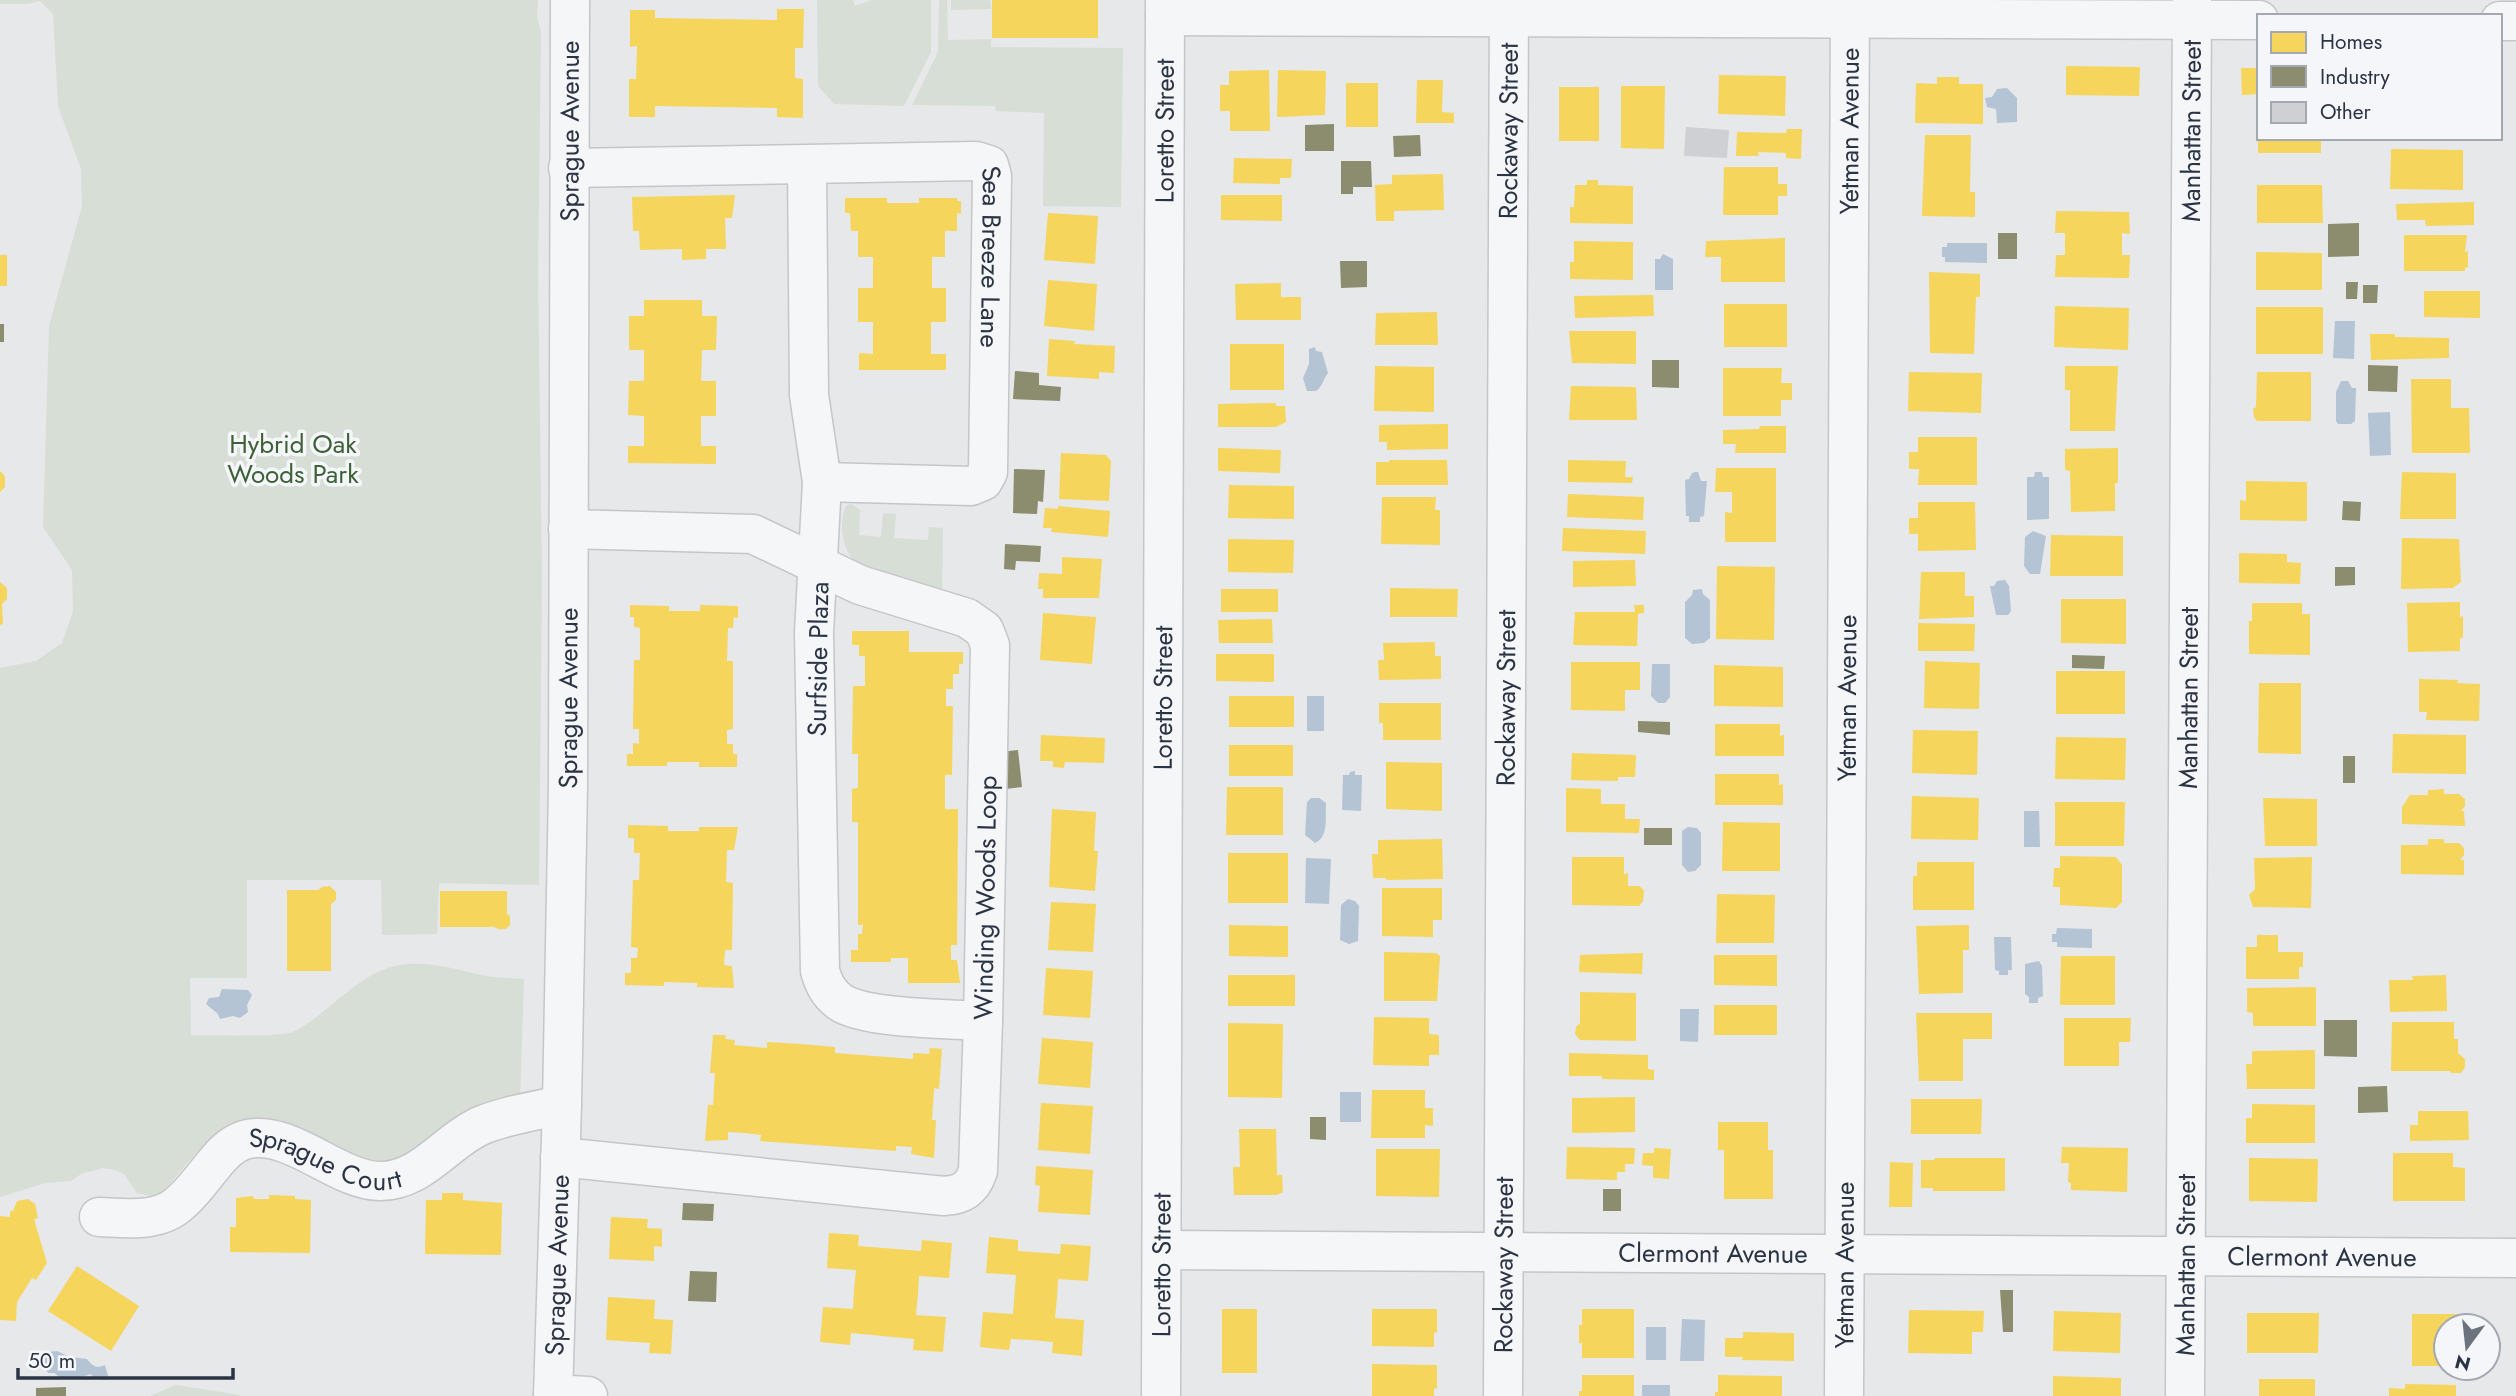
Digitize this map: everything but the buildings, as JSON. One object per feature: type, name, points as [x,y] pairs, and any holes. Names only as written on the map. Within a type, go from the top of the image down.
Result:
[{"type":"street","name":"Sprague Avenue","points":[[565,1395],[560,1157],[568,786],[570,0]]},
{"type":"street","points":[[1165,8],[2192,10],[2257,20]]},
{"type":"street","name":"Loretto Street","points":[[1161,1396],[1165,8]]},
{"type":"street","name":"Rockaway Street","points":[[1503,1396],[1509,9]]},
{"type":"street","name":"Yetman Avenue","points":[[1844,1396],[1850,10]]},
{"type":"street","name":"Manhattan Street","points":[[2185,1396],[2192,10]]},
{"type":"street","name":"Sea Breeze Lane","points":[[568,168],[976,161],[989,166],[992,176],[988,472],[983,481],[971,486],[822,482]]},
{"type":"street","name":"Surfside Plaza","points":[[807,165],[809,395],[822,482],[814,633],[820,971],[825,989],[841,1003],[867,1013],[984,1021]]},
{"type":"street","name":"Winding Woods Loop","points":[[560,1157],[927,1195],[957,1195],[967,1190],[978,1171],[984,1021],[990,645],[984,630],[967,618],[860,585],[753,534],[568,529]]},
{"type":"street","name":"Sprague Court","points":[[99,1217],[134,1219],[169,1211],[186,1197],[224,1153],[235,1143],[247,1139],[286,1144],[362,1178],[390,1181],[412,1174],[478,1127],[515,1115],[562,1105]]},
{"type":"street","name":"Clermont Avenue","points":[[1162,1251],[2516,1258]]},
{"type":"green space","name":"Hybrid Oak Woods Park","points":[[0,0],[538,0],[537,18],[541,32],[538,273],[542,578],[539,885],[439,883],[437,934],[382,935],[381,880],[247,880],[247,978],[190,978],[191,1035],[275,1035],[293,1032],[375,973],[407,964],[438,965],[486,976],[524,979],[520,1100],[435,1145],[402,1159],[371,1160],[296,1129],[260,1119],[233,1124],[215,1135],[156,1197],[137,1193],[124,1174],[103,1168],[81,1174],[71,1181],[45,1183],[0,1197],[0,668],[36,661],[62,643],[73,611],[72,570],[43,527],[49,326],[82,206],[81,169],[58,106],[53,14],[40,1],[0,4]]},
{"type":"green space","points":[[817,0],[853,0],[855,6],[872,0],[931,0],[931,52],[904,106],[834,104],[818,86]]},
{"type":"green space","points":[[939,0],[947,0],[948,40],[991,39],[991,47],[1123,48],[1121,207],[1043,206],[1044,113],[996,111],[995,106],[912,105],[938,52]]},
{"type":"green space","points":[[951,0],[990,0],[991,9],[951,10]]},
{"type":"green space","points":[[851,504],[860,510],[859,535],[881,537],[883,513],[896,514],[894,538],[928,540],[929,527],[943,528],[942,592],[858,563],[848,552],[842,529],[846,506]]},
{"type":"green space","points":[[176,1385],[240,1395],[240,1396],[150,1396]]},
{"type":"water","points":[[2007,88],[2017,98],[2017,122],[1997,123],[1996,109],[1987,107],[1985,98],[1992,97],[1997,89]]},
{"type":"water","points":[[1947,243],[1987,243],[1987,263],[1945,262],[1942,247],[1947,247]]},
{"type":"water","points":[[1663,254],[1673,259],[1673,290],[1655,290],[1655,259],[1660,259]]},
{"type":"water","points":[[2335,321],[2355,321],[2354,359],[2333,358]]},
{"type":"water","points":[[1315,347],[1316,351],[1322,352],[1328,373],[1316,391],[1307,391],[1303,378],[1309,364],[1309,349]]},
{"type":"water","points":[[2341,381],[2348,381],[2352,388],[2356,388],[2355,421],[2351,424],[2338,424],[2336,421],[2336,392]]},
{"type":"water","points":[[2390,412],[2391,455],[2370,456],[2368,413]]},
{"type":"water","points":[[1698,472],[1701,481],[1707,481],[1704,516],[1700,517],[1700,522],[1689,522],[1689,516],[1686,516],[1685,480],[1689,479],[1692,473]]},
{"type":"water","points":[[2035,472],[2042,472],[2043,477],[2049,477],[2049,519],[2027,520],[2027,477],[2034,477]]},
{"type":"water","points":[[2033,531],[2046,536],[2040,574],[2030,574],[2024,566],[2025,537]]},
{"type":"water","points":[[2005,580],[2009,586],[2011,611],[2008,615],[1996,615],[1990,586]]},
{"type":"water","points":[[1702,589],[1703,594],[1710,600],[1710,638],[1704,643],[1692,644],[1685,638],[1685,602],[1693,590]]},
{"type":"water","points":[[1652,664],[1670,664],[1670,697],[1665,703],[1658,703],[1651,696]]},
{"type":"water","points":[[1307,696],[1324,696],[1324,731],[1307,731]]},
{"type":"water","points":[[1355,771],[1355,775],[1362,775],[1361,811],[1342,810],[1343,775]]},
{"type":"water","points":[[1311,798],[1319,798],[1326,803],[1324,832],[1315,843],[1305,835],[1307,802]]},
{"type":"water","points":[[2024,811],[2039,811],[2040,847],[2024,847]]},
{"type":"water","points":[[1688,827],[1697,828],[1701,833],[1701,865],[1695,871],[1688,872],[1682,865],[1682,831]]},
{"type":"water","points":[[1306,858],[1331,859],[1329,904],[1305,903]]},
{"type":"water","points":[[1348,899],[1359,906],[1358,941],[1349,944],[1340,940],[1341,905]]},
{"type":"water","points":[[2057,928],[2092,929],[2092,948],[2057,947],[2057,942],[2052,942],[2052,934],[2056,934]]},
{"type":"water","points":[[1994,937],[2011,937],[2012,970],[2008,970],[2008,975],[1999,975],[1999,971],[1995,970]]},
{"type":"water","points":[[2039,961],[2042,966],[2043,996],[2038,998],[2038,1003],[2029,1003],[2029,997],[2025,994],[2025,964]]},
{"type":"water","points":[[222,989],[248,990],[252,995],[247,1005],[248,1012],[240,1018],[233,1016],[220,1019],[206,1004],[209,998],[219,997]]},
{"type":"water","points":[[1680,1009],[1699,1009],[1698,1042],[1680,1041]]},
{"type":"water","points":[[1340,1092],[1361,1092],[1361,1122],[1340,1122]]},
{"type":"water","points":[[1682,1319],[1705,1320],[1704,1361],[1680,1361]]},
{"type":"water","points":[[1646,1327],[1666,1327],[1666,1360],[1646,1360]]},
{"type":"water","points":[[57,1351],[70,1357],[87,1359],[95,1366],[105,1365],[108,1376],[105,1380],[90,1374],[61,1378],[54,1373],[48,1373],[43,1357],[48,1352]]},
{"type":"water","points":[[1642,1385],[1670,1385],[1670,1396],[1642,1396]]}]
